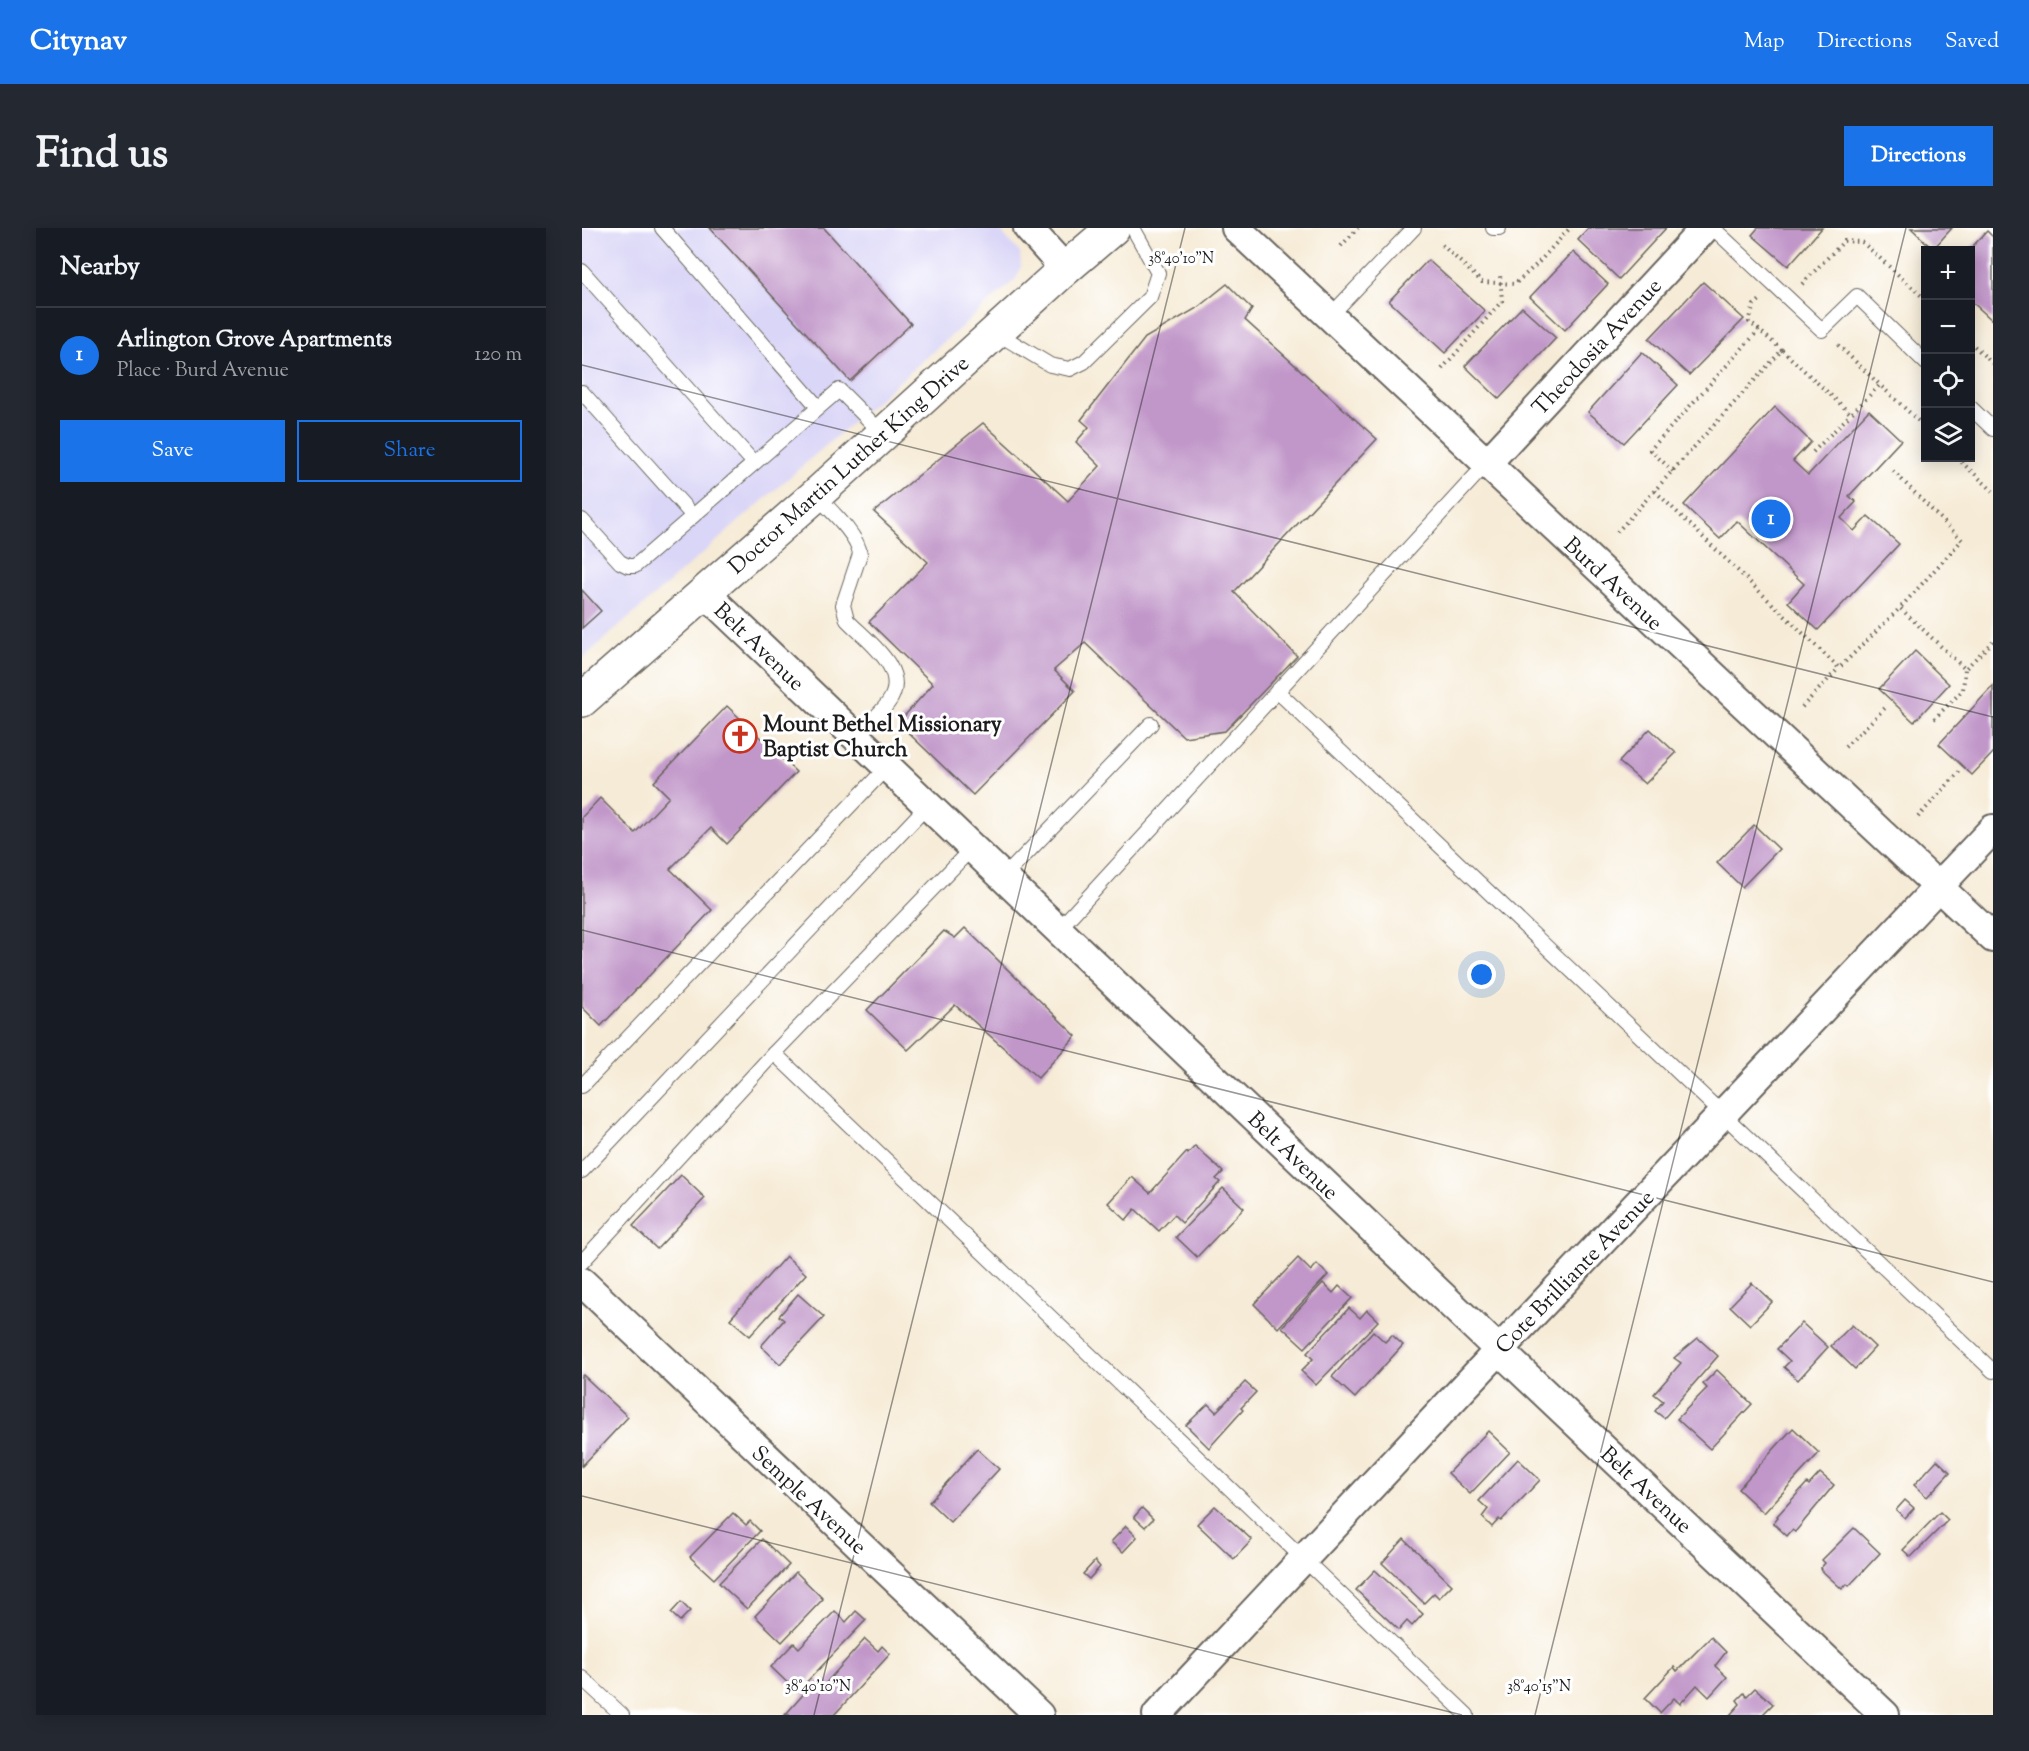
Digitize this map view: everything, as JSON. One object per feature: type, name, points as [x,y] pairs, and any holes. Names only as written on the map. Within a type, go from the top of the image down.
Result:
[{"type":"main road","name":"Doctor Martin Luther King Drive","points":[[582,700],[816,495],[1113,228]]},
{"type":"street","points":[[1028,228],[1065,269]]},
{"type":"street","name":"Burd Avenue","points":[[1236,228],[1993,938]]},
{"type":"street","name":"Theodosia Avenue","points":[[1487,463],[1705,228]]},
{"type":"street","name":"Belt Avenue","points":[[705,593],[1499,1350],[1886,1715]]},
{"type":"street","name":"Cote Brilliante Avenue","points":[[1157,1715],[1993,829]]},
{"type":"street","name":"Semple Avenue","points":[[582,1282],[1039,1715]]},
{"type":"lane","points":[[662,228],[818,407]]},
{"type":"lane","points":[[995,332],[1050,365],[1070,369],[1084,362],[1150,297],[1158,273],[1133,228]]},
{"type":"lane","points":[[1330,316],[1414,228]]},
{"type":"lane","points":[[1492,228],[1499,228]]},
{"type":"lane","points":[[1713,228],[1822,330],[1857,296],[1921,358]]},
{"type":"lane","points":[[582,271],[754,463]]},
{"type":"lane","points":[[582,520],[620,562],[628,566],[635,566],[839,390],[883,434]]},
{"type":"lane","points":[[582,392],[693,516]]},
{"type":"lane","points":[[1972,408],[1993,429]]},
{"type":"lane","points":[[1058,930],[1487,463]]},
{"type":"lane","points":[[816,495],[860,548],[843,605],[847,620],[889,663],[896,680],[894,692],[888,703],[855,737]]},
{"type":"lane","points":[[1277,691],[1993,1371]]},
{"type":"lane","points":[[1003,878],[1151,724]]},
{"type":"lane","points":[[582,1086],[887,767]]},
{"type":"lane","points":[[582,1171],[927,806]]},
{"type":"lane","points":[[582,1262],[774,1053],[972,848]]},
{"type":"lane","points":[[774,1053],[1467,1715]]},
{"type":"lane","points":[[582,1678],[622,1715]]},
{"type":"path","points":[[1341,246],[1358,228]]},
{"type":"path","points":[[1442,245],[1482,282],[1515,284],[1570,228]]},
{"type":"path","points":[[1808,291],[1801,285],[1844,242],[1862,242],[1921,295]]},
{"type":"path","points":[[1442,369],[1502,301],[1500,275]]},
{"type":"path","points":[[1762,297],[1754,304],[1749,322],[1851,414]]},
{"type":"path","points":[[1673,471],[1650,450],[1759,330]]},
{"type":"path","points":[[1838,345],[1921,423]]},
{"type":"path","points":[[1975,346],[1993,364]]},
{"type":"path","points":[[1617,532],[1782,350]]},
{"type":"path","points":[[1814,452],[1880,385]]},
{"type":"path","points":[[1961,462],[1993,491]]},
{"type":"path","points":[[1802,707],[1900,608],[1962,540],[1893,471]]},
{"type":"path","points":[[1655,491],[1839,668]]},
{"type":"path","points":[[1900,608],[1965,669]]},
{"type":"path","points":[[1934,719],[1963,690],[1965,669],[1993,641]]},
{"type":"path","points":[[1845,747],[1886,707]]},
{"type":"path","points":[[1918,817],[1960,771]]},
{"type":"shaded area","points":[[582,228],[998,228],[1020,253],[1021,266],[1016,279],[582,659]]},
{"type":"building","points":[[710,228],[824,228],[911,324],[850,381]]},
{"type":"building","points":[[1588,228],[1666,228],[1619,279],[1578,240]]},
{"type":"building","points":[[1758,228],[1822,228],[1788,266],[1752,235]]},
{"type":"building","points":[[1911,228],[1952,228],[1936,246],[1930,246]]},
{"type":"building","points":[[1987,231],[1993,237],[1993,321],[1975,305],[1975,246],[1973,246]]},
{"type":"building","points":[[1573,252],[1608,284],[1565,330],[1530,297]]},
{"type":"building","points":[[1428,260],[1485,311],[1445,353],[1389,301]]},
{"type":"building","points":[[1703,282],[1744,319],[1689,375],[1649,339]]},
{"type":"building","points":[[1227,284],[1252,309],[1245,320],[1377,439],[1234,592],[1297,656],[1225,731],[1184,737],[1085,643],[1054,670],[1075,691],[973,795],[898,723],[933,684],[869,622],[928,562],[874,512],[983,423],[1068,501],[1100,466],[1076,442],[1089,427],[1081,420],[1145,338],[1197,308]]},
{"type":"building","points":[[1522,307],[1556,338],[1499,399],[1465,366]]},
{"type":"building","points":[[1642,352],[1678,385],[1624,443],[1588,412]]},
{"type":"building","points":[[1775,407],[1811,442],[1793,461],[1808,475],[1869,410],[1901,440],[1849,496],[1856,502],[1841,518],[1854,531],[1868,516],[1899,544],[1818,630],[1788,602],[1804,584],[1737,521],[1720,539],[1684,505]]},
{"type":"building","points":[[582,590],[601,611],[582,628]]},
{"type":"building","points":[[1915,651],[1949,684],[1914,722],[1879,689]]},
{"type":"building","points":[[1993,686],[1993,753],[1972,775],[1939,744]]},
{"type":"building","points":[[727,706],[796,772],[727,844],[711,828],[670,869],[712,910],[601,1026],[582,1007],[582,817],[600,798],[635,833],[669,797],[654,782]]},
{"type":"building","points":[[1650,729],[1676,753],[1645,784],[1619,762]]},
{"type":"building","points":[[1754,825],[1779,849],[1742,887],[1717,863]]},
{"type":"building","points":[[965,928],[1076,1036],[1038,1078],[955,1005],[908,1050],[867,1010],[944,931],[955,938]]},
{"type":"building","points":[[1195,1146],[1223,1172],[1216,1179],[1220,1182],[1182,1223],[1174,1215],[1159,1231],[1135,1209],[1126,1220],[1108,1203],[1132,1177],[1150,1193]]},
{"type":"building","points":[[681,1175],[705,1198],[657,1249],[633,1226]]},
{"type":"building","points":[[1223,1188],[1244,1208],[1197,1257],[1176,1237]]},
{"type":"building","points":[[786,1256],[806,1274],[750,1336],[730,1319]]},
{"type":"building","points":[[1298,1258],[1311,1271],[1317,1264],[1328,1275],[1278,1328],[1254,1304]]},
{"type":"building","points":[[1323,1283],[1333,1293],[1339,1286],[1352,1298],[1305,1348],[1282,1327]]},
{"type":"building","points":[[1752,1283],[1772,1302],[1750,1325],[1730,1306]]},
{"type":"building","points":[[798,1294],[824,1317],[780,1364],[761,1346],[784,1320],[779,1316]]},
{"type":"building","points":[[1349,1308],[1360,1318],[1367,1310],[1378,1321],[1316,1385],[1301,1371],[1313,1359],[1307,1353]]},
{"type":"building","points":[[1802,1323],[1828,1347],[1798,1380],[1784,1367],[1790,1361],[1777,1349]]},
{"type":"building","points":[[1852,1325],[1875,1347],[1855,1369],[1831,1346]]},
{"type":"building","points":[[1373,1331],[1385,1342],[1392,1335],[1403,1345],[1355,1398],[1332,1377]]},
{"type":"building","points":[[1698,1338],[1718,1356],[1664,1418],[1655,1411],[1663,1401],[1654,1394],[1681,1363],[1674,1358]]},
{"type":"building","points":[[1717,1370],[1752,1404],[1710,1449],[1677,1419],[1707,1388],[1703,1384]]},
{"type":"building","points":[[582,1376],[628,1417],[582,1466]]},
{"type":"building","points":[[1245,1382],[1256,1392],[1209,1448],[1186,1425],[1208,1404],[1216,1412]]},
{"type":"building","points":[[1793,1428],[1819,1453],[1764,1513],[1738,1489]]},
{"type":"building","points":[[1488,1431],[1510,1452],[1470,1494],[1448,1473]]},
{"type":"building","points":[[977,1449],[999,1469],[950,1522],[929,1502]]},
{"type":"building","points":[[1518,1459],[1540,1480],[1501,1521],[1499,1519],[1492,1527],[1482,1517],[1488,1509],[1479,1501]]},
{"type":"building","points":[[1937,1460],[1950,1472],[1927,1497],[1914,1485]]},
{"type":"building","points":[[1820,1473],[1834,1485],[1795,1532],[1792,1530],[1787,1536],[1773,1523],[1807,1483],[1809,1485]]},
{"type":"building","points":[[1905,1500],[1914,1508],[1905,1518],[1896,1510]]},
{"type":"building","points":[[1215,1506],[1252,1540],[1234,1559],[1197,1524]]},
{"type":"building","points":[[1142,1508],[1153,1519],[1145,1527],[1134,1517]]},
{"type":"building","points":[[1940,1512],[1948,1520],[1911,1557],[1903,1550]]},
{"type":"building","points":[[733,1513],[746,1525],[750,1521],[760,1531],[714,1579],[690,1557]]},
{"type":"building","points":[[1126,1526],[1137,1537],[1123,1552],[1111,1542]]},
{"type":"building","points":[[1854,1528],[1880,1553],[1849,1586],[1847,1584],[1842,1589],[1820,1569],[1825,1563],[1822,1560]]},
{"type":"building","points":[[762,1539],[789,1565],[747,1609],[719,1583]]},
{"type":"building","points":[[1404,1539],[1452,1585],[1439,1598],[1434,1593],[1424,1603],[1382,1563]]},
{"type":"building","points":[[1095,1561],[1100,1567],[1089,1579],[1083,1574]]},
{"type":"building","points":[[1375,1570],[1423,1614],[1412,1626],[1407,1621],[1399,1630],[1356,1590]]},
{"type":"building","points":[[796,1572],[823,1599],[782,1642],[755,1616]]},
{"type":"building","points":[[681,1602],[690,1611],[680,1621],[671,1613]]},
{"type":"building","points":[[835,1611],[846,1622],[856,1611],[866,1620],[797,1692],[771,1667],[794,1643],[799,1648]]},
{"type":"building","points":[[1711,1637],[1726,1652],[1715,1666],[1727,1677],[1709,1697],[1697,1685],[1680,1704],[1674,1698],[1660,1713],[1645,1698],[1674,1667],[1677,1671]]},
{"type":"building","points":[[865,1639],[878,1651],[882,1646],[890,1654],[834,1715],[785,1715],[817,1679],[824,1685]]},
{"type":"building","points":[[1755,1688],[1773,1704],[1762,1715],[1730,1715],[1740,1704],[1737,1700],[1744,1693],[1747,1696]]},
{"type":"place","name":"Arlington Grove Apartments","points":[[1771,519]]},
{"type":"place","name":"Mount Bethel Missionary Baptist Church","points":[[740,736]]}]
